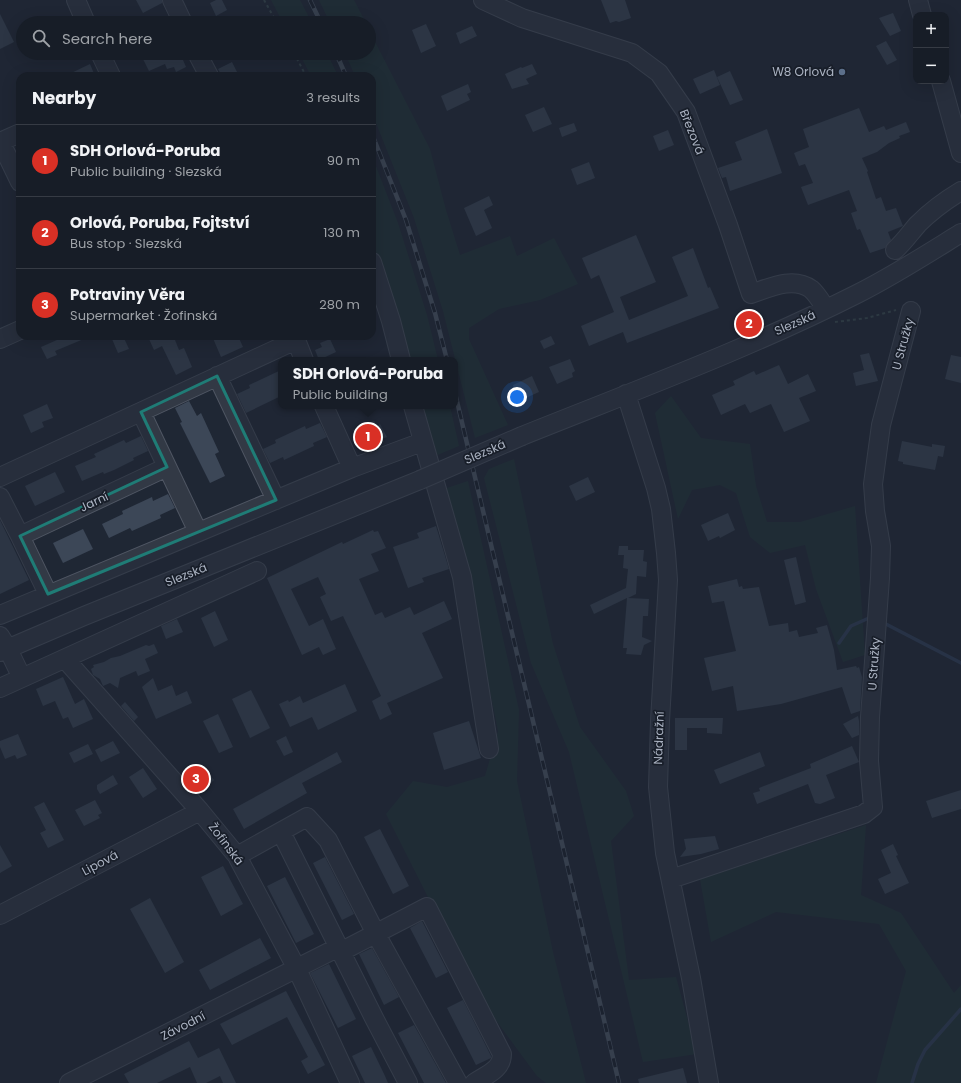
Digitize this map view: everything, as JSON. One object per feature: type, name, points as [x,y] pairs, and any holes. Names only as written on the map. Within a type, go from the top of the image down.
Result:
[{"type":"street","points":[[76,0],[83,16]]},
{"type":"street","points":[[172,0],[180,16]]},
{"type":"street","name":"Březová","points":[[483,0],[522,18],[632,53],[659,73],[686,112],[728,225],[751,294],[784,283],[799,283],[811,289],[829,316]]},
{"type":"street","points":[[918,0],[921,12]]},
{"type":"street","points":[[103,60],[109,72]]},
{"type":"street","points":[[201,60],[207,72]]},
{"type":"street","points":[[942,84],[961,153]]},
{"type":"street","points":[[16,135],[0,141],[16,174]]},
{"type":"street","points":[[895,250],[904,242],[919,223],[961,191]]},
{"type":"street","name":"Slezská","points":[[3,646],[84,616],[420,480],[522,436],[766,337],[829,316],[961,232]]},
{"type":"street","points":[[376,274],[391,321],[400,357]]},
{"type":"street","name":"U Stružky","points":[[671,879],[864,814],[873,807],[869,761],[881,546],[875,511],[873,484],[881,425],[912,311]]},
{"type":"street","points":[[0,339],[16,332]]},
{"type":"street","points":[[0,477],[296,340],[303,357]]},
{"type":"street","points":[[217,376],[276,500]]},
{"type":"street","name":"Nádražní","points":[[626,394],[656,488],[661,509],[668,580],[658,787],[665,853],[691,978],[709,1083]]},
{"type":"street","points":[[325,409],[352,468]]},
{"type":"street","points":[[414,409],[462,577],[489,749]]},
{"type":"street","points":[[142,412],[198,532]]},
{"type":"street","points":[[0,615],[352,468],[422,442]]},
{"type":"street","name":"Jarní","points":[[20,536],[167,467]]},
{"type":"street","points":[[0,497],[48,594]]},
{"type":"street","name":"Slezská","points":[[0,688],[257,571]]},
{"type":"street","points":[[3,646],[22,678]]},
{"type":"street","name":"Žofinská","points":[[65,659],[200,811],[237,856],[297,969],[350,1083]]},
{"type":"street","name":"Lipová","points":[[0,915],[200,811]]},
{"type":"street","points":[[237,856],[307,817],[328,840],[376,934],[458,1083]]},
{"type":"street","points":[[281,832],[408,1083]]},
{"type":"street","name":"Závodní","points":[[70,1083],[333,950],[348,948],[427,907],[502,1054],[502,1061],[498,1068],[474,1083]]},
{"type":"path","points":[[264,0],[274,16]]},
{"type":"path","points":[[298,60],[304,72]]},
{"type":"path","points":[[829,316],[867,318],[903,308],[912,311]]},
{"type":"highlighted area","points":[[217,376],[276,500],[48,594],[20,536],[167,467],[141,412]]},
{"type":"shaded area","points":[[271,0],[300,0],[308,16],[279,16]]},
{"type":"shaded area","points":[[319,0],[354,0],[362,16],[327,16]]},
{"type":"shaded area","points":[[376,44],[430,149],[446,210],[460,255],[510,236],[517,256],[554,238],[578,284],[540,300],[499,309],[469,328],[469,339],[508,425],[475,438],[458,371],[458,357],[455,357],[443,311],[414,218],[376,123],[376,72],[353,72],[348,60],[376,60]]},
{"type":"shaded area","points":[[303,60],[330,60],[336,72],[309,72]]},
{"type":"shaded area","points":[[376,166],[398,223],[427,315],[437,357],[408,357],[393,302],[376,253]]},
{"type":"shaded area","points":[[671,396],[701,438],[750,444],[756,486],[767,522],[800,522],[855,506],[865,655],[843,662],[816,589],[805,545],[770,553],[750,537],[736,493],[720,485],[692,490],[678,519],[655,413]]},
{"type":"shaded area","points":[[422,409],[451,409],[459,446],[435,456]]},
{"type":"shaded area","points":[[514,459],[553,644],[580,727],[626,791],[634,816],[611,841],[629,980],[676,977],[697,1054],[643,1062],[569,752],[531,663],[484,478],[489,469]]},
{"type":"shaded area","points":[[468,481],[519,710],[517,781],[553,952],[586,1083],[546,1083],[537,1076],[478,996],[386,814],[413,781],[447,787],[485,776],[498,731],[458,533],[435,492]]},
{"type":"shaded area","points":[[866,825],[861,895],[901,913],[954,993],[961,985],[961,1083],[876,1083],[906,971],[879,924],[776,912],[711,942],[700,879]]},
{"type":"building","points":[[136,0],[162,0],[162,3],[143,13]]},
{"type":"building","points":[[216,0],[222,0],[227,10],[216,16],[210,3]]},
{"type":"building","points":[[601,0],[625,0],[631,18],[610,23]]},
{"type":"building","points":[[893,13],[901,31],[890,36],[879,18]]},
{"type":"building","points":[[0,14],[14,42],[0,49]]},
{"type":"building","points":[[426,24],[436,46],[421,53],[412,30]]},
{"type":"building","points":[[472,26],[477,36],[460,44],[456,33]]},
{"type":"building","points":[[886,41],[897,60],[887,65],[876,46]]},
{"type":"building","points":[[144,60],[183,60],[186,67],[176,72],[174,67],[167,69],[165,64],[149,71]]},
{"type":"building","points":[[232,62],[237,72],[220,72],[218,69]]},
{"type":"building","points":[[90,64],[93,72],[73,72]]},
{"type":"building","points":[[532,64],[537,74],[526,79],[529,84],[512,89],[505,74]]},
{"type":"building","points":[[714,70],[720,85],[700,94],[693,79]]},
{"type":"building","points":[[730,71],[743,100],[730,105],[717,77]]},
{"type":"building","points":[[468,84],[471,92],[467,94],[470,100],[447,111],[441,96]]},
{"type":"building","points":[[544,107],[552,124],[533,132],[525,115]]},
{"type":"building","points":[[859,108],[869,132],[884,126],[886,130],[906,122],[910,132],[899,136],[900,138],[889,143],[877,152],[862,158],[868,171],[867,172],[876,199],[881,197],[886,211],[896,208],[903,226],[888,232],[891,240],[885,248],[870,253],[860,229],[857,230],[851,213],[857,211],[849,190],[808,205],[801,187],[813,183],[805,164],[799,166],[794,153],[809,147],[803,129]]},
{"type":"building","points":[[574,123],[577,131],[562,137],[559,128]]},
{"type":"building","points":[[767,129],[782,173],[730,191],[726,177],[722,178],[718,168],[742,160],[735,142]]},
{"type":"building","points":[[668,130],[674,145],[659,151],[653,136]]},
{"type":"building","points":[[589,162],[595,178],[577,185],[571,169]]},
{"type":"building","points":[[489,196],[493,205],[484,210],[492,228],[476,236],[464,208]]},
{"type":"building","points":[[636,235],[656,282],[620,297],[629,320],[688,296],[672,257],[693,248],[708,288],[710,287],[719,308],[627,343],[623,332],[589,346],[581,326],[614,312],[599,275],[591,279],[582,258]]},
{"type":"building","points":[[551,336],[555,344],[544,349],[540,341]]},
{"type":"building","points":[[57,340],[81,340],[55,351],[57,355],[47,359],[41,347]]},
{"type":"building","points":[[112,340],[125,340],[129,349],[118,353]]},
{"type":"building","points":[[149,340],[175,340],[179,350],[184,348],[192,367],[176,375],[162,346],[154,350]]},
{"type":"building","points":[[214,340],[240,340],[243,347],[221,357]]},
{"type":"building","points":[[330,340],[336,352],[325,357],[318,357],[315,350],[322,347],[320,343]]},
{"type":"building","points":[[869,353],[878,381],[856,386],[853,373],[864,370],[860,355]]},
{"type":"building","points":[[951,355],[961,357],[961,383],[945,379]]},
{"type":"building","points":[[570,359],[575,371],[572,373],[573,377],[557,384],[549,367]]},
{"type":"building","points":[[779,365],[788,384],[808,374],[816,391],[799,398],[810,421],[784,432],[771,404],[750,413],[745,404],[721,415],[712,395],[735,385],[733,381],[754,371],[756,375]]},
{"type":"building","points":[[278,371],[278,397],[246,413],[237,394],[250,388],[249,385]]},
{"type":"building","points":[[532,376],[539,392],[519,401],[513,385]]},
{"type":"building","points":[[189,401],[197,416],[201,413],[219,452],[215,454],[225,476],[210,483],[180,423],[182,422],[175,408]]},
{"type":"building","points":[[47,404],[53,418],[42,422],[44,427],[31,433],[23,415]]},
{"type":"building","points":[[374,421],[377,426],[380,424],[387,437],[382,439],[384,442],[362,452],[353,430]]},
{"type":"building","points":[[320,423],[327,437],[313,443],[314,446],[284,460],[283,457],[270,463],[263,449],[276,443],[275,440],[305,426],[306,429]]},
{"type":"building","points":[[141,436],[148,451],[133,458],[134,460],[114,470],[104,474],[103,472],[82,481],[75,466],[96,457],[94,454],[124,440],[126,443]]},
{"type":"building","points":[[902,441],[932,447],[932,444],[945,446],[943,457],[938,456],[935,470],[903,464],[903,462],[898,461]]},
{"type":"building","points":[[55,472],[65,492],[35,506],[25,486]]},
{"type":"building","points":[[588,477],[595,492],[576,501],[569,486]]},
{"type":"building","points":[[168,494],[175,508],[160,515],[161,518],[132,531],[130,528],[109,538],[102,524],[123,514],[122,511],[152,497],[153,501]]},
{"type":"building","points":[[728,513],[735,530],[720,538],[719,536],[708,541],[701,525]]},
{"type":"building","points":[[0,520],[29,580],[0,594]]},
{"type":"building","points":[[436,526],[449,569],[422,578],[424,582],[408,588],[393,547],[419,538],[417,533]]},
{"type":"building","points":[[83,529],[93,549],[63,563],[53,543]]},
{"type":"building","points":[[373,530],[374,532],[378,531],[386,548],[371,554],[379,571],[359,579],[375,615],[382,612],[385,618],[410,607],[414,615],[444,601],[452,619],[422,633],[443,678],[387,703],[392,714],[380,720],[372,701],[381,696],[343,616],[331,621],[320,597],[326,594],[318,577],[291,589],[309,626],[323,619],[336,649],[323,655],[319,647],[302,655],[267,578],[342,542],[343,544]]},
{"type":"building","points":[[619,546],[628,546],[628,550],[644,550],[643,561],[647,562],[646,577],[637,576],[636,594],[628,598],[649,599],[648,616],[643,616],[642,637],[652,641],[644,645],[641,655],[626,654],[627,648],[623,648],[627,598],[594,614],[590,605],[626,588],[628,569],[623,568],[624,555],[618,555]]},
{"type":"building","points":[[796,557],[806,602],[795,605],[784,560]]},
{"type":"building","points":[[737,579],[739,587],[742,586],[743,589],[759,587],[769,626],[788,623],[789,632],[797,630],[799,637],[818,633],[816,628],[827,625],[834,650],[837,670],[856,666],[857,668],[859,667],[862,677],[860,711],[851,714],[842,687],[781,704],[737,711],[733,686],[712,691],[704,658],[736,651],[724,601],[712,603],[708,586]]},
{"type":"building","points":[[215,611],[228,640],[214,647],[201,618]]},
{"type":"building","points":[[177,619],[183,632],[166,639],[161,626]]},
{"type":"building","points":[[154,644],[158,653],[145,659],[150,671],[138,676],[136,671],[120,678],[118,688],[110,683],[103,686],[100,679],[93,675],[91,669],[94,667],[93,665],[146,645],[149,646]]},
{"type":"building","points":[[63,677],[75,704],[84,699],[93,719],[73,728],[68,717],[63,719],[55,701],[43,706],[36,689]]},
{"type":"building","points":[[153,678],[158,691],[172,685],[176,696],[187,691],[192,703],[156,719],[142,687]]},
{"type":"building","points":[[345,684],[357,711],[318,730],[312,717],[290,727],[279,704],[288,700],[289,702],[300,696],[303,703]]},
{"type":"building","points":[[251,690],[270,728],[250,738],[232,699]]},
{"type":"building","points":[[125,702],[138,717],[134,721],[121,706]]},
{"type":"building","points":[[218,714],[233,747],[219,753],[203,721]]},
{"type":"building","points":[[858,716],[859,735],[852,738],[843,724]]},
{"type":"building","points":[[675,718],[723,718],[722,734],[707,733],[707,728],[687,728],[687,750],[675,750]]},
{"type":"building","points":[[469,721],[481,758],[444,770],[433,733]]},
{"type":"building","points":[[18,734],[27,755],[17,759],[15,755],[5,759],[0,747],[0,741]]},
{"type":"building","points":[[286,736],[293,752],[284,756],[276,741]]},
{"type":"building","points":[[113,741],[120,753],[101,762],[95,750]]},
{"type":"building","points":[[88,744],[93,754],[74,763],[69,753]]},
{"type":"building","points":[[852,746],[859,762],[826,775],[835,798],[820,804],[815,803],[808,784],[757,804],[753,793],[760,791],[759,788],[811,768],[810,764]]},
{"type":"building","points":[[337,752],[342,762],[302,783],[307,793],[244,829],[233,809]]},
{"type":"building","points":[[760,752],[765,766],[720,784],[714,770]]},
{"type":"building","points":[[199,766],[204,771],[206,770],[214,780],[199,794],[186,778]]},
{"type":"building","points":[[143,768],[157,789],[143,798],[129,777]]},
{"type":"building","points":[[113,775],[118,784],[100,794],[97,789],[97,785]]},
{"type":"building","points":[[961,790],[961,809],[932,818],[926,801]]},
{"type":"building","points":[[95,800],[102,813],[98,815],[100,818],[84,826],[75,810]]},
{"type":"building","points":[[44,802],[64,840],[48,848],[40,833],[46,830],[34,807]]},
{"type":"building","points":[[380,829],[409,886],[393,894],[364,837]]},
{"type":"building","points":[[715,836],[719,849],[701,854],[680,857],[686,849],[684,839]]},
{"type":"building","points":[[893,844],[898,855],[896,856],[909,883],[885,894],[878,879],[891,873],[881,850]]},
{"type":"building","points":[[0,845],[12,866],[0,873]]},
{"type":"building","points":[[325,857],[354,914],[342,920],[313,863]]},
{"type":"building","points":[[223,866],[243,904],[221,916],[201,877]]},
{"type":"building","points":[[285,877],[314,934],[296,943],[267,886]]},
{"type":"building","points":[[150,898],[184,962],[165,973],[130,909]]},
{"type":"building","points":[[422,921],[448,972],[436,978],[410,928]]},
{"type":"building","points":[[260,938],[271,958],[210,990],[199,970]]},
{"type":"building","points":[[372,948],[399,997],[384,1005],[359,954]]},
{"type":"building","points":[[329,964],[356,1019],[338,1028],[310,973]]},
{"type":"building","points":[[286,991],[325,1065],[308,1074],[301,1061],[308,1057],[287,1017],[232,1045],[220,1024]]},
{"type":"building","points":[[463,1000],[491,1056],[491,1058],[476,1065],[447,1008]]},
{"type":"building","points":[[414,1025],[446,1083],[424,1083],[398,1033]]},
{"type":"building","points":[[189,1041],[198,1058],[219,1048],[236,1083],[223,1083],[220,1076],[206,1083],[197,1083],[190,1067],[157,1083],[129,1083],[124,1074]]},
{"type":"building","points":[[371,1047],[388,1083],[365,1083],[352,1056]]},
{"type":"building","points":[[683,1068],[687,1083],[639,1083],[638,1079]]},
{"type":"waterway","points":[[839,643],[851,626],[869,618],[873,619]]},
{"type":"waterway","points":[[882,622],[961,663]]},
{"type":"waterway","points":[[912,1083],[918,1064],[925,1050],[961,1009]]},
{"type":"railway","points":[[310,0],[318,16]]},
{"type":"railway","points":[[339,60],[344,72]]},
{"type":"railway","points":[[376,144],[406,220],[435,313],[446,357]]},
{"type":"railway","points":[[458,406],[619,1083]]},
{"type":"place","name":"W8 Orlová","points":[[842,72]]},
{"type":"place","name":"Orlová, Poruba, Fojtství","points":[[749,324]]},
{"type":"place","name":"SDH Orlová-Poruba","points":[[368,437]]},
{"type":"place","name":"Potraviny Věra","points":[[196,779]]}]
